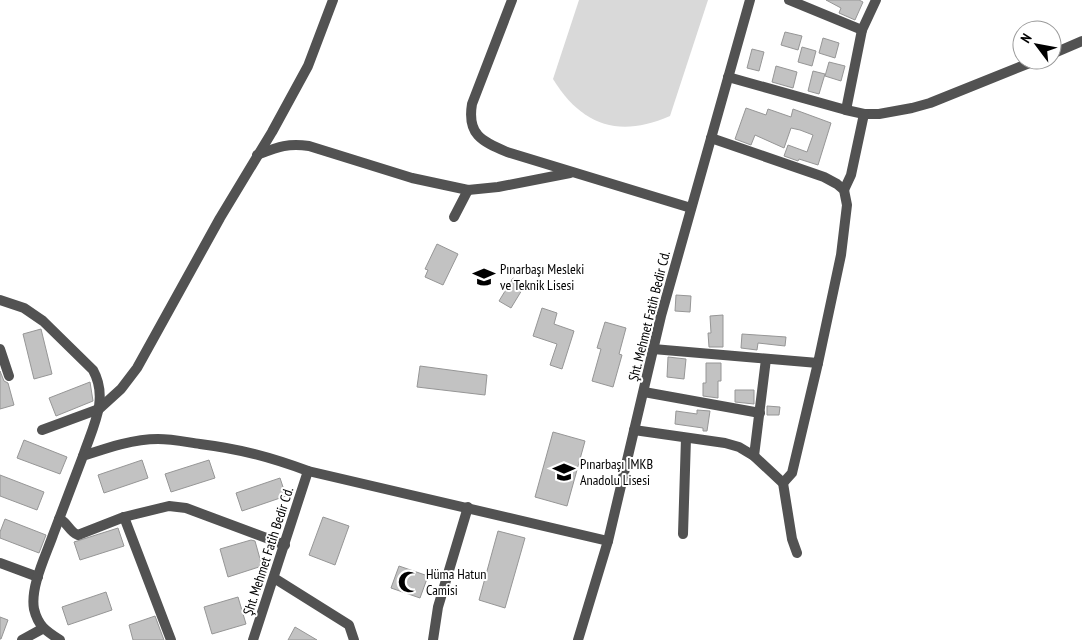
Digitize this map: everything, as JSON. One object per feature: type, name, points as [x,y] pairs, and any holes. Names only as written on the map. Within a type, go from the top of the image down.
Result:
[{"type":"street","points":[[42,430],[98,408],[121,389],[137,368],[220,218],[272,132],[308,66],[332,0]]},
{"type":"street","points":[[512,0],[472,104],[470,118],[474,130],[480,138],[507,152],[691,208]]},
{"type":"street","name":"Şht. Mehmet Fatih Bedir Cd.","points":[[578,640],[608,541],[653,349],[750,0]]},
{"type":"street","points":[[789,0],[808,4],[862,30]]},
{"type":"street","points":[[846,110],[862,30],[876,0]]},
{"type":"street","points":[[1062,50],[1082,41]]},
{"type":"street","points":[[728,77],[864,114],[892,112],[930,103],[1012,70]]},
{"type":"street","points":[[844,190],[851,175],[864,114]]},
{"type":"street","points":[[711,138],[824,176],[844,190],[847,205],[844,234],[818,363],[792,473],[783,483]]},
{"type":"street","points":[[258,155],[292,144],[309,146],[412,178],[468,190],[498,187],[572,173]]},
{"type":"street","points":[[454,217],[468,190]]},
{"type":"street","points":[[0,300],[24,308],[43,321],[93,370],[100,388],[101,398],[83,456],[38,577],[33,596],[34,609],[42,629],[60,640]]},
{"type":"street","points":[[0,349],[9,376]]},
{"type":"street","points":[[653,349],[818,363]]},
{"type":"street","points":[[754,456],[766,359]]},
{"type":"street","points":[[644,392],[760,413]]},
{"type":"street","points":[[634,430],[739,447],[754,456],[783,483],[792,538],[797,553]]},
{"type":"street","points":[[683,534],[686,438]]},
{"type":"street","points":[[83,456],[133,442],[157,439],[178,440],[260,454],[308,471],[608,541]]},
{"type":"street","name":"Şht. Mehmet Fatih Bedir Cd.","points":[[253,640],[308,471]]},
{"type":"street","points":[[59,519],[65,521],[74,533],[78,535],[124,517],[169,506],[186,508],[284,545]]},
{"type":"street","points":[[433,640],[438,607],[468,507]]},
{"type":"street","points":[[124,517],[171,640]]},
{"type":"street","points":[[0,563],[38,577]]},
{"type":"street","points":[[274,578],[349,625],[354,640]]},
{"type":"street","points":[[22,640],[42,629]]},
{"type":"shaded area","points":[[579,0],[708,0],[670,116],[652,123],[618,126],[603,123],[589,117],[576,108],[564,95],[553,79]]},
{"type":"building","points":[[826,0],[859,0],[863,2],[855,20],[839,13],[841,8]]},
{"type":"building","points":[[785,32],[802,36],[798,50],[781,45]]},
{"type":"building","points":[[823,38],[839,43],[835,58],[819,53]]},
{"type":"building","points":[[802,47],[816,51],[812,66],[798,62]]},
{"type":"building","points":[[752,49],[764,52],[759,71],[747,68]]},
{"type":"building","points":[[829,62],[845,66],[841,81],[825,76]]},
{"type":"building","points":[[776,66],[797,72],[793,88],[772,82]]},
{"type":"building","points":[[813,71],[825,74],[819,94],[808,91]]},
{"type":"building","points":[[746,108],[766,115],[768,109],[791,117],[793,109],[831,123],[818,165],[784,156],[788,145],[807,152],[813,135],[800,130],[791,128],[784,148],[755,135],[751,145],[735,139]]},
{"type":"building","points":[[437,244],[458,254],[443,285],[425,277],[428,270],[425,269]]},
{"type":"building","points":[[513,278],[525,285],[511,308],[499,301]]},
{"type":"building","points":[[676,295],[691,296],[690,312],[675,311]]},
{"type":"building","points":[[542,308],[557,313],[554,324],[574,331],[562,369],[550,365],[557,344],[533,336]]},
{"type":"building","points":[[723,315],[723,347],[709,347],[708,333],[711,333],[710,316]]},
{"type":"building","points":[[605,322],[626,328],[619,354],[622,355],[613,387],[592,381],[601,349],[597,348]]},
{"type":"building","points":[[41,329],[52,374],[34,379],[23,334]]},
{"type":"building","points":[[742,334],[786,337],[785,346],[758,343],[757,350],[741,348]]},
{"type":"building","points":[[668,357],[686,359],[684,379],[667,377]]},
{"type":"building","points":[[706,363],[721,363],[721,381],[718,381],[718,398],[703,396],[703,383],[706,383]]},
{"type":"building","points":[[420,366],[487,375],[485,395],[417,387]]},
{"type":"building","points":[[0,371],[4,381],[8,383],[14,405],[0,409]]},
{"type":"building","points":[[90,382],[93,401],[56,416],[49,398]]},
{"type":"building","points":[[735,390],[754,390],[754,404],[735,402]]},
{"type":"building","points":[[767,406],[780,407],[779,415],[767,415]]},
{"type":"building","points":[[697,410],[710,411],[707,431],[703,431],[703,428],[675,424],[676,411],[697,414]]},
{"type":"building","points":[[553,432],[585,441],[567,506],[535,497]]},
{"type":"building","points":[[24,440],[67,457],[60,474],[17,458]]},
{"type":"building","points":[[142,460],[148,478],[104,493],[98,475]]},
{"type":"building","points":[[209,460],[215,478],[171,492],[165,474]]},
{"type":"building","points":[[0,475],[44,492],[37,510],[0,496]]},
{"type":"building","points":[[280,478],[286,496],[242,511],[236,493]]},
{"type":"building","points":[[323,517],[349,526],[335,565],[309,555]]},
{"type":"building","points":[[5,519],[46,535],[39,553],[0,538],[0,532]]},
{"type":"building","points":[[118,528],[124,546],[80,560],[74,542]]},
{"type":"building","points":[[498,531],[525,538],[505,608],[479,600]]},
{"type":"building","points":[[251,540],[255,541],[262,566],[228,577],[220,549]]},
{"type":"building","name":"Hüma Hatun Camisi","points":[[399,566],[428,576],[420,598],[391,588]]},
{"type":"building","points":[[106,592],[112,610],[68,625],[62,607]]},
{"type":"building","points":[[238,597],[246,624],[212,634],[204,607]]},
{"type":"building","points":[[155,616],[164,640],[133,640],[129,625]]},
{"type":"building","points":[[0,617],[8,620],[1,639],[0,639]]},
{"type":"building","points":[[295,627],[317,640],[288,640]]},
{"type":"place","name":"Pınarbaşı Mesleki ve Teknik Lisesi","points":[[484,277]]},
{"type":"place","name":"Pınarbaşı İMKB Anadolu Lisesi","points":[[564,472]]},
{"type":"place","name":"Hüma Hatun Camisi","points":[[409,582]]}]
